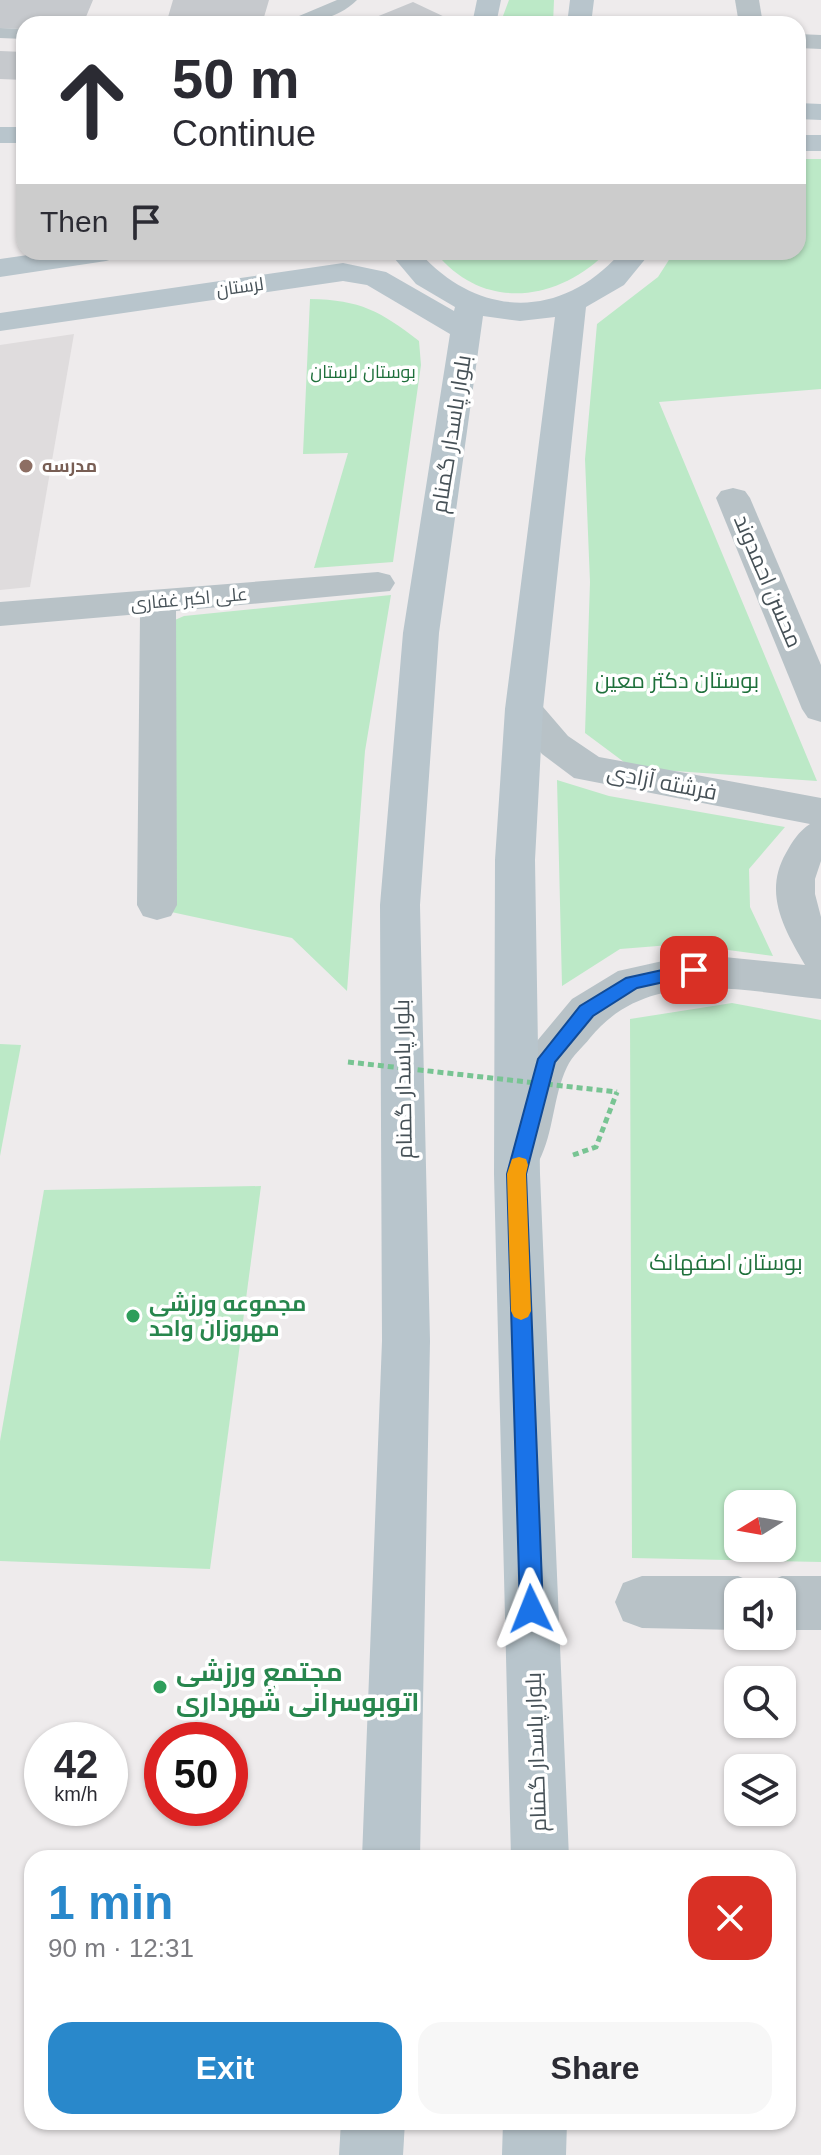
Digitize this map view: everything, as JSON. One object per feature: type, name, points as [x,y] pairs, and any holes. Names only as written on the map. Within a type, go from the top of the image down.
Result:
[{"type":"main road","points":[[0,268],[25,260]]},
{"type":"main road","points":[[410,260],[468,317],[543,312],[571,306],[598,293],[629,260]]},
{"type":"main road","name":"لرستان","points":[[0,322],[343,272],[376,278],[468,317]]},
{"type":"main road","name":"بلوار پاسدار گمنام","points":[[540,1850],[517,1174],[515,860],[524,709],[571,306]]},
{"type":"main road","name":"بلوار پاسدار گمنام","points":[[391,1850],[406,1341],[400,905],[421,633],[468,317]]},
{"type":"main road","points":[[371,2155],[373,2130]]},
{"type":"main road","points":[[534,2155],[535,2130]]},
{"type":"street","name":"محسن احمدوند","points":[[733,498],[821,709]]},
{"type":"street","name":"علی اکبر غفاری","points":[[0,614],[378,583]]},
{"type":"street","points":[[157,905],[158,601]]},
{"type":"street","name":"فرشته آزادی","points":[[524,709],[555,745],[588,768],[821,812]]},
{"type":"street","points":[[821,835],[802,856],[792,887],[802,926],[821,955]]},
{"type":"street","points":[[517,1174],[547,1059],[587,1011],[633,983],[694,970],[821,983]]},
{"type":"street","points":[[642,1602],[724,1603]]},
{"type":"street","points":[[796,1603],[821,1603]]},
{"type":"lane","points":[[313,16],[349,0]]},
{"type":"path","points":[[348,1062],[617,1092],[596,1147]]},
{"type":"shaded area","name":"مدرسه","points":[[74,334],[30,587],[0,590],[0,345]]},
{"type":"green space","points":[[509,0],[554,0],[553,16],[503,16]]},
{"type":"green space","name":"بوستان دکتر معین","points":[[806,159],[821,159],[821,389],[659,402],[817,781],[632,768],[585,733],[590,582],[585,459],[597,324],[658,277],[669,260],[806,260]]},
{"type":"green space","points":[[443,260],[598,260],[565,282],[543,290],[520,293],[497,291],[475,284]]},
{"type":"green space","name":"بوستان لرستان","points":[[310,299],[343,302],[369,309],[419,341],[421,365],[393,562],[314,568],[348,453],[303,454]]},
{"type":"green space","points":[[391,595],[365,751],[347,991],[292,938],[162,910],[161,626],[184,616]]},
{"type":"green space","points":[[557,780],[609,796],[785,827],[749,869],[750,907],[773,956],[683,944],[620,949],[562,986]]},
{"type":"green space","name":"بوستان اصفهانک","points":[[732,1003],[821,1020],[821,1562],[796,1561],[796,1490],[724,1490],[724,1560],[632,1558],[630,1019]]},
{"type":"green space","points":[[0,1044],[21,1045],[0,1156]]},
{"type":"green space","name":"مجموعه ورزشی مهروزان واحد","points":[[261,1186],[210,1569],[0,1561],[0,1441],[44,1190]]},
{"type":"building","points":[[0,0],[93,0],[86,16],[16,16],[16,29],[0,28]]},
{"type":"building","points":[[173,0],[269,0],[264,16],[168,16]]},
{"type":"building","points":[[413,2],[443,16],[379,16]]},
{"type":"building","points":[[0,51],[16,52],[16,80],[0,79]]},
{"type":"slow traffic","points":[[519,1165],[521,1311]]},
{"type":"place","name":"مدرسه","points":[[26,466]]},
{"type":"place","name":"مجموعه ورزشی مهروزان واحد","points":[[133,1316]]},
{"type":"place","name":"مجتمع ورزشی اتوبوسرانی شهرداری","points":[[160,1687]]},
{"type":"route","points":[[531,1609],[517,1174],[547,1059],[587,1011],[633,983],[694,970]]}]
